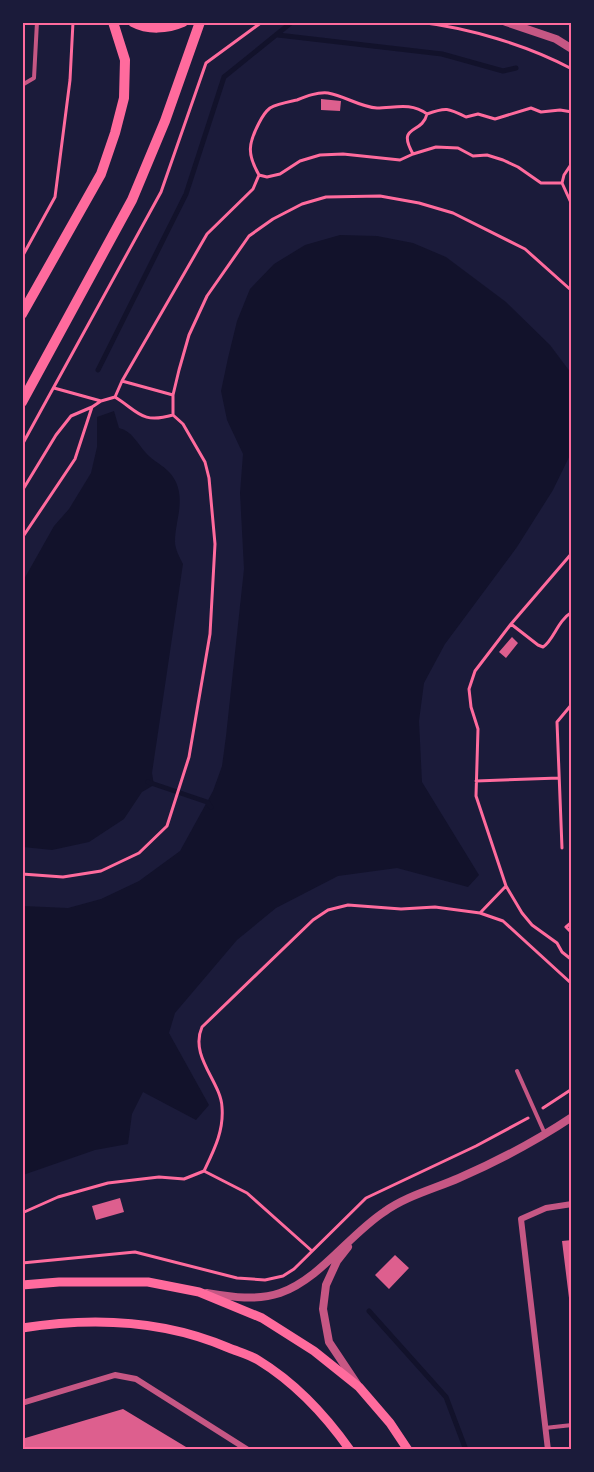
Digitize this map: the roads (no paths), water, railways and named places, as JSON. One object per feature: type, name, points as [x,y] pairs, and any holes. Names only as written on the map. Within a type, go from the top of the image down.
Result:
[{"type":"main road","points":[[22,315],[101,174],[115,133],[124,98],[125,60],[113,22]]},
{"type":"main road","points":[[133,22],[156,28],[174,26],[183,22]]},
{"type":"main road","points":[[22,402],[137,190],[165,121],[200,22]]},
{"type":"main road","points":[[22,1285],[60,1282],[148,1282],[199,1292],[262,1318],[315,1351],[359,1387],[390,1423],[408,1449]]},
{"type":"main road","points":[[22,1329],[60,1322],[139,1323],[201,1336],[257,1360],[291,1385],[338,1433],[350,1449]]},
{"type":"street","points":[[506,22],[556,39],[572,49]]},
{"type":"street","points":[[199,1292],[255,1298],[279,1293],[302,1283],[385,1211],[403,1201],[489,1165],[571,1119]]},
{"type":"street","points":[[548,1449],[521,1219],[546,1208],[572,1204]]},
{"type":"street","points":[[359,1387],[330,1342],[323,1309],[326,1285],[337,1261],[361,1230]]},
{"type":"street","points":[[22,1403],[115,1376],[136,1379],[248,1449]]},
{"type":"lane","points":[[22,85],[34,78],[37,22]]},
{"type":"lane","points":[[517,1071],[546,1134]]},
{"type":"lane","points":[[545,1428],[572,1425]]},
{"type":"waterway","points":[[98,370],[186,194],[224,77],[292,22]]},
{"type":"waterway","points":[[278,35],[442,54],[503,71],[516,68]]},
{"type":"waterway","points":[[148,782],[207,802],[211,807]]},
{"type":"waterway","points":[[369,1311],[446,1397],[466,1450]]}]
